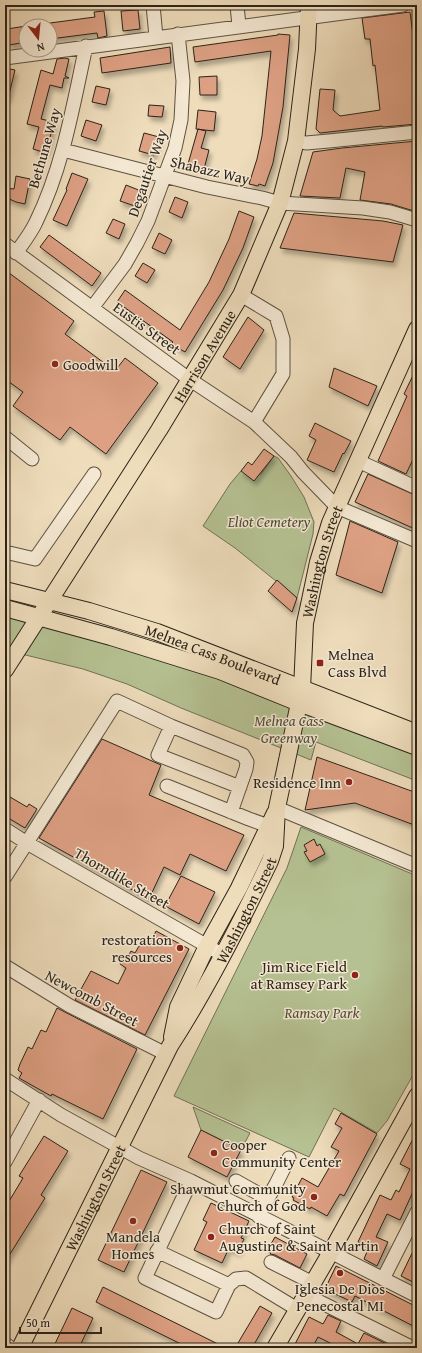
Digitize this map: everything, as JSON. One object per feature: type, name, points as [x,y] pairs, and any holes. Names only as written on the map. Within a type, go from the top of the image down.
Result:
[{"type":"main road","name":"Harrison Avenue","points":[[5,670],[159,430],[241,295],[280,203],[296,141],[307,49],[308,11]]},
{"type":"main road","name":"Washington Street","points":[[168,1050],[178,1007],[207,946],[272,827],[301,696],[306,623],[318,562],[330,523],[417,330]]},
{"type":"main road","name":"Melnea Cass Boulevard","points":[[5,590],[89,611],[157,632],[218,655],[301,696]]},
{"type":"main road","name":"Melnea Cass Boulevard","points":[[5,608],[111,637],[301,696],[414,739]]},
{"type":"main road","name":"Washington Street","points":[[20,1348],[168,1050],[193,1011],[270,861],[275,846],[272,827]]},
{"type":"main road","points":[[275,1348],[331,1252],[417,1096]]},
{"type":"street","points":[[154,5],[156,37]]},
{"type":"street","points":[[237,5],[239,26]]},
{"type":"street","points":[[5,58],[239,26],[308,11],[403,5]]},
{"type":"street","name":"Degautier Way","points":[[92,308],[125,264],[137,243],[148,221],[175,148],[181,120],[184,81],[178,34]]},
{"type":"street","name":"Bethune Way","points":[[16,253],[36,224],[46,201],[63,150],[86,46]]},
{"type":"street","points":[[296,141],[306,143],[323,142],[417,132]]},
{"type":"street","name":"Shabazz Way","points":[[63,150],[207,187],[280,203],[364,208],[390,212],[417,220]]},
{"type":"street","name":"Eustis Street","points":[[5,244],[189,379],[254,422],[290,457],[337,507]]},
{"type":"street","points":[[241,295],[276,316],[283,339],[283,374],[254,422]]},
{"type":"street","points":[[6,438],[32,459]]},
{"type":"street","points":[[358,461],[417,488]]},
{"type":"street","points":[[5,552],[35,559],[94,474]]},
{"type":"street","points":[[337,507],[417,541]]},
{"type":"street","points":[[5,878],[117,701],[171,726],[243,755],[247,762],[231,812]]},
{"type":"street","points":[[171,726],[158,755],[240,787]]},
{"type":"street","points":[[167,786],[272,827]]},
{"type":"street","points":[[277,808],[417,866]]},
{"type":"street","name":"Thorndike Street","points":[[5,829],[223,955]]},
{"type":"street","name":"Newcomb Street","points":[[5,966],[70,1006],[168,1050]]},
{"type":"street","points":[[5,1079],[61,1115],[139,1158],[191,1181],[417,1296]]},
{"type":"street","points":[[5,1162],[39,1100]]},
{"type":"street","points":[[258,1216],[288,1158]]},
{"type":"street","points":[[191,1181],[145,1278],[216,1312],[229,1285],[236,1279],[246,1278],[298,1309]]},
{"type":"street","points":[[236,1182],[268,1198]]},
{"type":"street","points":[[383,1279],[417,1212]]},
{"type":"street","points":[[157,1251],[229,1285]]},
{"type":"street","points":[[271,1262],[309,1289],[413,1348]]},
{"type":"street","points":[[5,1344],[11,1348]]},
{"type":"green space","name":"Eliot Cemetery","points":[[274,456],[278,458],[304,497],[314,522],[313,534],[297,598],[235,548],[203,526],[230,484],[241,471],[261,474]]},
{"type":"green space","name":"Melnea Cass Greenway","points":[[5,616],[60,629],[186,666],[417,755],[417,781],[316,742],[311,760],[181,708],[127,684],[83,669],[5,650]]},
{"type":"green space","name":"Ramsay Park","points":[[301,827],[417,876],[417,1068],[387,1121],[377,1133],[334,1108],[309,1157],[174,1096],[287,868]]},
{"type":"green space","points":[[193,1107],[250,1133],[241,1150],[201,1130]]},
{"type":"building","points":[[138,10],[140,29],[123,31],[121,11]]},
{"type":"building","points":[[104,11],[107,36],[98,38],[97,33],[58,38],[58,22],[95,17],[94,12]]},
{"type":"building","points":[[410,12],[416,59],[414,60],[417,77],[417,124],[382,126],[320,133],[316,129],[320,89],[335,90],[333,110],[340,116],[380,110],[375,65],[373,66],[370,39],[365,39],[362,18]]},
{"type":"building","points":[[18,27],[18,43],[9,45],[7,29]]},
{"type":"building","points":[[278,34],[290,35],[283,107],[273,163],[265,186],[259,184],[258,186],[249,184],[262,136],[271,51],[195,62],[193,47]]},
{"type":"building","points":[[170,47],[171,63],[102,73],[100,58]]},
{"type":"building","points":[[57,59],[69,59],[65,76],[69,78],[64,78],[62,88],[50,85],[41,119],[54,122],[46,153],[33,149],[39,127],[27,124],[41,70],[53,74]]},
{"type":"building","points":[[5,68],[15,70],[8,99],[5,98]]},
{"type":"building","points":[[217,76],[217,95],[200,95],[199,77]]},
{"type":"building","points":[[96,86],[110,89],[106,105],[92,102]]},
{"type":"building","points":[[149,105],[164,106],[162,117],[148,116]]},
{"type":"building","points":[[198,110],[216,112],[214,131],[196,129]]},
{"type":"building","points":[[86,120],[102,125],[96,141],[81,136]]},
{"type":"building","points":[[198,129],[206,131],[201,148],[209,150],[204,169],[188,164]]},
{"type":"building","points":[[144,133],[159,137],[154,155],[139,151]]},
{"type":"building","points":[[417,141],[417,212],[391,204],[360,200],[365,172],[346,168],[340,198],[300,196],[313,152]]},
{"type":"building","points":[[72,173],[88,179],[67,226],[53,220],[67,190],[66,189]]},
{"type":"building","points":[[16,176],[30,179],[25,204],[5,197],[5,188],[14,189]]},
{"type":"building","points":[[126,185],[141,191],[135,206],[120,201]]},
{"type":"building","points":[[175,197],[188,202],[182,218],[169,212]]},
{"type":"building","points":[[239,211],[254,217],[243,248],[223,290],[185,352],[171,344],[173,342],[117,302],[125,290],[180,330],[209,282],[229,239]]},
{"type":"building","points":[[294,213],[383,221],[403,225],[393,262],[280,248]]},
{"type":"building","points":[[113,219],[125,224],[119,239],[106,233]]},
{"type":"building","points":[[159,233],[172,240],[165,254],[152,248]]},
{"type":"building","points":[[49,235],[101,273],[92,286],[40,247]]},
{"type":"building","points":[[143,263],[155,270],[147,283],[135,276]]},
{"type":"building","name":"Goodwill","points":[[5,270],[74,321],[65,334],[115,371],[125,358],[158,383],[106,454],[70,427],[60,440],[13,406],[23,392],[5,379]]},
{"type":"building","points":[[248,317],[264,330],[240,369],[223,357]]},
{"type":"building","points":[[417,367],[417,451],[406,474],[378,461],[407,396],[404,394]]},
{"type":"building","points":[[334,368],[377,386],[368,406],[329,387]]},
{"type":"building","points":[[315,423],[351,441],[344,454],[343,453],[334,472],[307,460],[316,440],[309,436]]},
{"type":"building","points":[[264,449],[274,456],[254,481],[241,471],[248,462],[252,465]]},
{"type":"building","points":[[368,474],[417,496],[417,530],[355,502]]},
{"type":"building","points":[[350,521],[398,542],[382,593],[336,575]]},
{"type":"building","points":[[277,580],[297,598],[292,612],[268,591]]},
{"type":"building","points":[[102,739],[161,765],[149,795],[244,835],[226,871],[190,854],[180,875],[164,867],[149,899],[39,838]]},
{"type":"building","name":"Residence Inn","points":[[317,757],[417,793],[417,826],[355,803],[305,810]]},
{"type":"building","points":[[5,794],[27,807],[29,804],[37,809],[25,828],[5,816]]},
{"type":"building","points":[[314,839],[317,846],[320,844],[325,854],[310,862],[304,852],[307,851],[304,845]]},
{"type":"building","points":[[181,876],[215,892],[199,924],[165,906]]},
{"type":"building","points":[[156,931],[189,949],[145,1035],[75,1000],[91,971],[118,984],[126,968],[120,964],[124,956],[127,958],[131,951],[135,953],[139,946],[153,937]]},
{"type":"building","points":[[57,1008],[137,1049],[103,1119],[52,1094],[51,1096],[19,1078],[22,1073],[18,1070],[28,1047],[32,1049],[41,1030],[46,1032]]},
{"type":"building","points":[[341,1113],[377,1134],[344,1196],[340,1194],[327,1216],[311,1207],[310,1209],[293,1200],[294,1198],[292,1197],[302,1178],[318,1187],[339,1151],[331,1147],[342,1128],[335,1124]]},
{"type":"building","name":"Cooper Community Center","points":[[201,1130],[241,1150],[227,1177],[188,1157]]},
{"type":"building","points":[[417,1131],[417,1183],[400,1220],[387,1214],[376,1237],[388,1242],[377,1266],[364,1259],[369,1247],[358,1242],[380,1195],[391,1200],[396,1190],[399,1192],[410,1169],[400,1164]]},
{"type":"building","points":[[44,1136],[68,1151],[41,1195],[45,1198],[5,1262],[5,1208],[23,1178],[19,1176]]},
{"type":"building","name":"Mandela Homes","points":[[141,1170],[167,1182],[124,1272],[98,1260]]},
{"type":"building","points":[[211,1203],[249,1221],[241,1238],[244,1239],[238,1252],[229,1248],[222,1263],[194,1250],[207,1222],[203,1220]]},
{"type":"building","points":[[275,1237],[307,1254],[300,1268],[275,1255],[270,1254],[271,1253],[267,1251]]},
{"type":"building","points":[[417,1243],[417,1284],[401,1276]]},
{"type":"building","points":[[336,1266],[417,1307],[417,1328],[355,1296],[352,1302],[325,1289]]},
{"type":"building","points":[[103,1287],[226,1348],[189,1348],[96,1302]]},
{"type":"building","points":[[260,1306],[272,1313],[252,1348],[235,1348]]},
{"type":"building","points":[[72,1308],[93,1318],[79,1348],[53,1348]]},
{"type":"building","points":[[328,1315],[341,1321],[336,1332],[358,1344],[364,1333],[395,1348],[340,1348],[318,1337],[312,1348],[293,1348],[309,1317],[323,1324]]},
{"type":"place","name":"Goodwill","points":[[55,364]]},
{"type":"place","name":"Melnea Cass Blvd","points":[[320,663]]},
{"type":"place","name":"Residence Inn","points":[[349,782]]},
{"type":"place","name":"restoration resources","points":[[180,948]]},
{"type":"place","name":"Jim Rice Field at Ramsey Park","points":[[355,975]]},
{"type":"place","name":"Cooper Community Center","points":[[214,1153]]},
{"type":"place","name":"Shawmut Community Church of God","points":[[314,1197]]},
{"type":"place","name":"Mandela Homes","points":[[133,1221]]},
{"type":"place","name":"Church of Saint Augustine & Saint Martin","points":[[211,1237]]},
{"type":"place","name":"Iglesia De Dios Penecostal MI","points":[[340,1273]]}]
